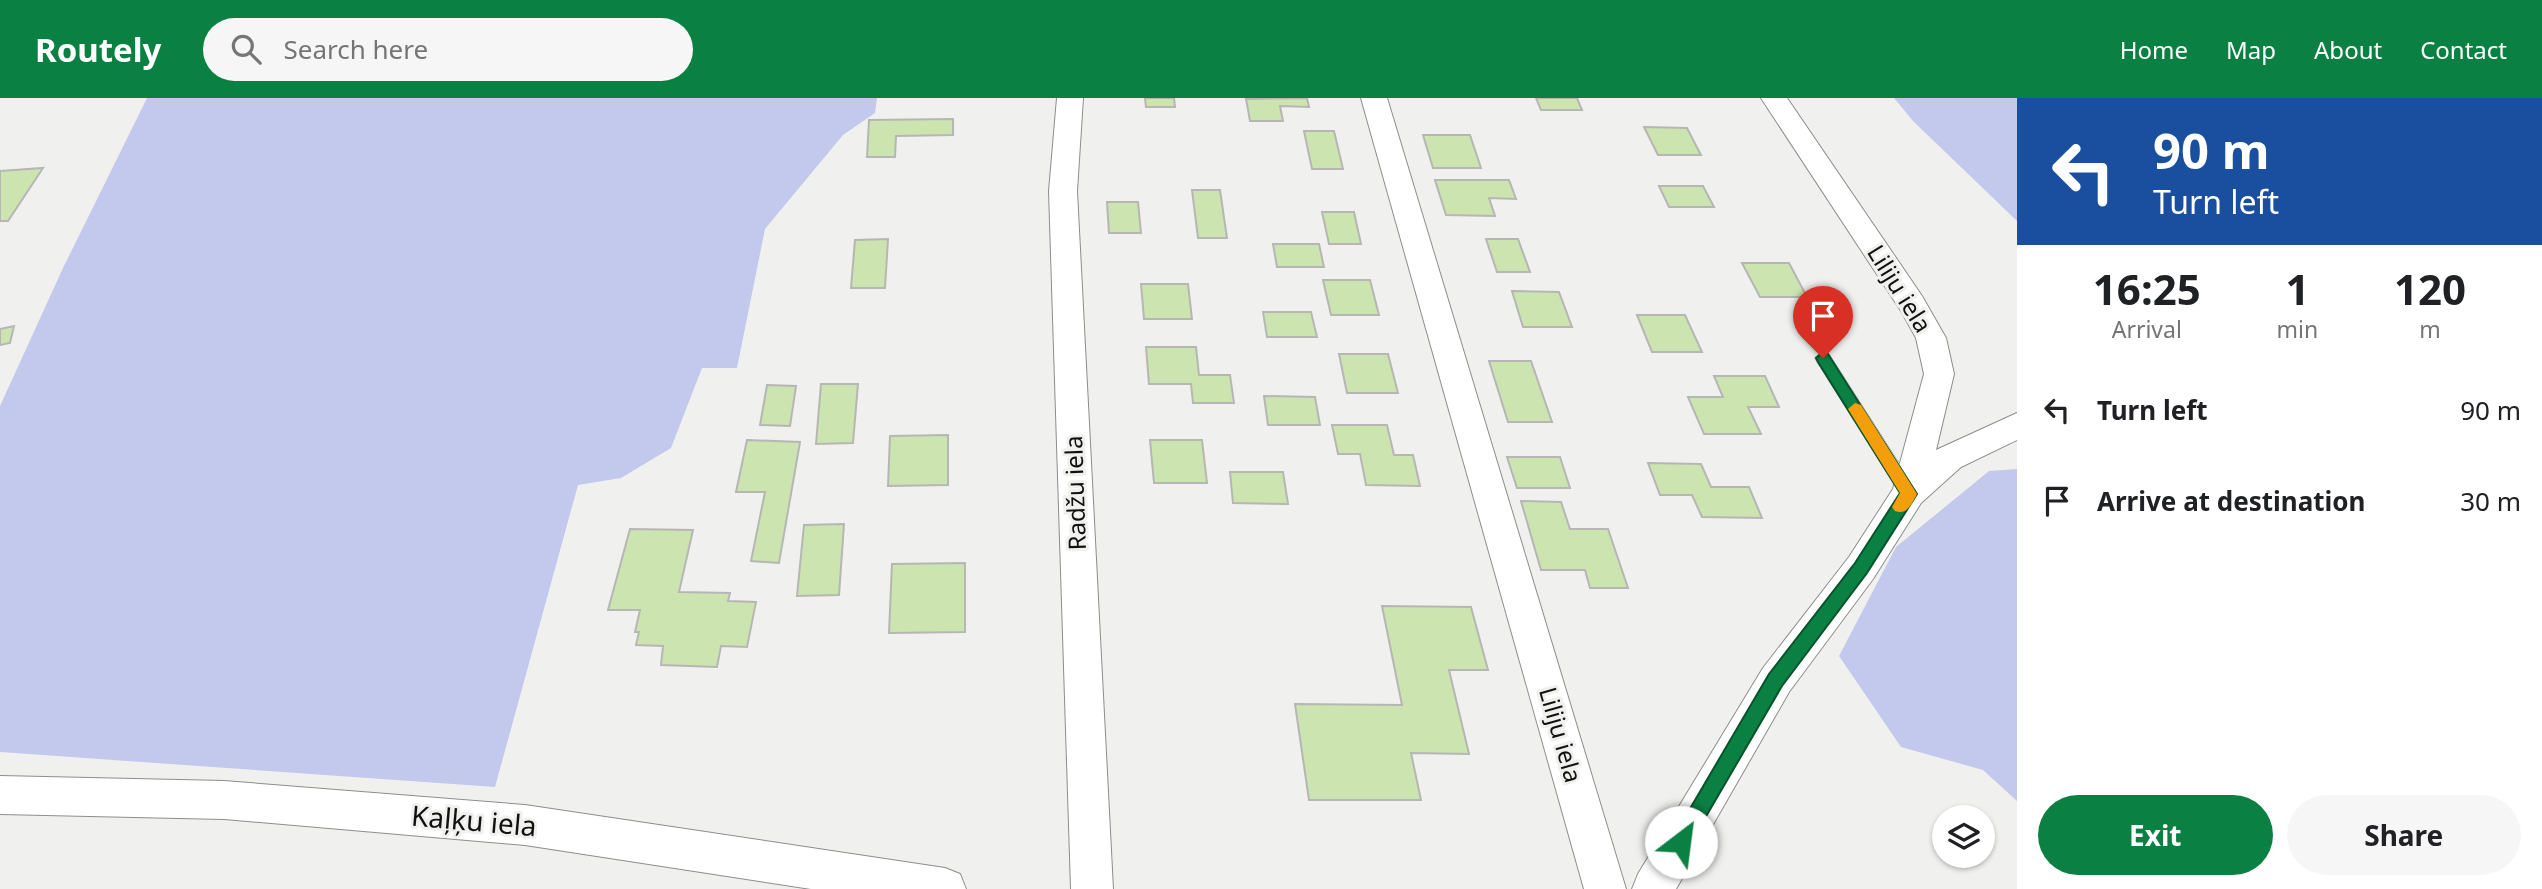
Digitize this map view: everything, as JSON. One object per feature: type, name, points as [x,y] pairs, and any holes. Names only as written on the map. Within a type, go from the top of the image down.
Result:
[{"type":"street","name":"Radžu iela","points":[[1070,98],[1063,191],[1092,889]]},
{"type":"street","name":"Liliju iela","points":[[1374,98],[1605,889]]},
{"type":"street","name":"Liliju iela","points":[[1653,889],[1776,680],[1861,568],[1909,494],[1939,373],[1931,338],[1912,304],[1774,98]]},
{"type":"street","points":[[1909,494],[1949,458],[2017,426]]},
{"type":"street","name":"Kaļķu iela","points":[[0,795],[224,800],[525,825],[809,879],[944,889]]},
{"type":"lane","points":[[1823,358],[1909,494]]},
{"type":"shaded area","points":[[147,98],[877,98],[875,113],[843,135],[765,229],[737,368],[702,368],[671,448],[621,478],[578,485],[495,787],[0,752],[0,406],[63,268]]},
{"type":"shaded area","points":[[1894,98],[2017,98],[2017,221],[1913,121]]},
{"type":"shaded area","points":[[2017,469],[2017,801],[1983,770],[1901,747],[1839,656],[1896,547],[1989,471]]},
{"type":"building","points":[[1145,98],[1174,98],[1175,107],[1146,107]]},
{"type":"building","points":[[1307,98],[1309,107],[1280,106],[1283,121],[1250,121],[1246,99]]},
{"type":"building","points":[[1536,98],[1577,98],[1582,110],[1541,110]]},
{"type":"building","points":[[953,119],[953,135],[896,136],[895,157],[867,157],[869,120]]},
{"type":"building","points":[[1644,127],[1687,128],[1701,155],[1658,155]]},
{"type":"building","points":[[1304,131],[1334,131],[1343,169],[1312,169]]},
{"type":"building","points":[[1423,135],[1470,135],[1481,168],[1433,168]]},
{"type":"building","points":[[43,168],[8,221],[0,221],[0,171]]},
{"type":"building","points":[[1435,180],[1509,180],[1516,199],[1489,198],[1495,216],[1446,215]]},
{"type":"building","points":[[1659,186],[1703,186],[1714,207],[1669,207]]},
{"type":"building","points":[[1192,190],[1220,190],[1227,238],[1198,238]]},
{"type":"building","points":[[1107,202],[1138,202],[1141,233],[1109,233]]},
{"type":"building","points":[[1322,212],[1354,212],[1361,244],[1329,244]]},
{"type":"building","points":[[888,239],[885,288],[851,288],[855,240]]},
{"type":"building","points":[[1486,239],[1518,239],[1530,272],[1497,272]]},
{"type":"building","points":[[1273,244],[1319,244],[1324,267],[1277,267]]},
{"type":"building","points":[[1742,263],[1789,263],[1807,297],[1760,297]]},
{"type":"building","points":[[1323,280],[1370,280],[1379,315],[1331,315]]},
{"type":"building","points":[[1141,284],[1188,284],[1192,319],[1144,319]]},
{"type":"building","points":[[1512,291],[1559,292],[1572,327],[1523,327]]},
{"type":"building","points":[[1263,312],[1311,312],[1317,337],[1267,337]]},
{"type":"building","points":[[1637,315],[1685,315],[1702,352],[1652,352]]},
{"type":"building","points":[[14,326],[10,343],[0,345],[0,329]]},
{"type":"building","points":[[1146,347],[1196,347],[1199,375],[1230,375],[1234,403],[1193,403],[1191,384],[1149,384]]},
{"type":"building","points":[[1339,354],[1388,354],[1398,393],[1347,393]]},
{"type":"building","points":[[1489,361],[1531,361],[1552,422],[1508,422]]},
{"type":"building","points":[[1714,376],[1765,376],[1779,407],[1748,407],[1761,434],[1704,434],[1688,397],[1723,397]]},
{"type":"building","points":[[821,384],[858,384],[853,443],[816,444]]},
{"type":"building","points":[[767,385],[796,386],[790,426],[760,425]]},
{"type":"building","points":[[1264,396],[1315,397],[1320,425],[1268,425]]},
{"type":"building","points":[[1332,425],[1387,425],[1394,455],[1413,455],[1420,486],[1366,485],[1360,454],[1338,454]]},
{"type":"building","points":[[948,435],[948,485],[888,486],[890,436]]},
{"type":"building","points":[[747,440],[800,442],[779,563],[751,561],[765,492],[736,492]]},
{"type":"building","points":[[1150,440],[1202,440],[1207,483],[1154,483]]},
{"type":"building","points":[[1507,457],[1560,457],[1570,488],[1517,488]]},
{"type":"building","points":[[1648,463],[1701,464],[1711,487],[1749,487],[1762,518],[1702,517],[1692,495],[1660,495]]},
{"type":"building","points":[[1230,472],[1283,472],[1288,504],[1233,503]]},
{"type":"building","points":[[1521,501],[1561,502],[1570,529],[1608,529],[1628,588],[1590,588],[1585,570],[1541,570]]},
{"type":"building","points":[[844,524],[839,595],[797,596],[804,525]]},
{"type":"building","points":[[630,529],[693,530],[679,592],[730,593],[728,601],[756,602],[747,647],[721,646],[717,667],[661,665],[663,646],[636,645],[639,632],[635,632],[640,610],[608,610]]},
{"type":"building","points":[[965,563],[965,632],[889,633],[892,564]]},
{"type":"building","points":[[1382,606],[1471,607],[1488,670],[1449,670],[1469,754],[1411,753],[1421,800],[1309,800],[1295,704],[1402,705]]},
{"type":"slow traffic","points":[[1855,409],[1909,494],[1900,507]]},
{"type":"route","points":[[1681,842],[1776,680],[1861,568],[1909,494],[1823,358]]}]
